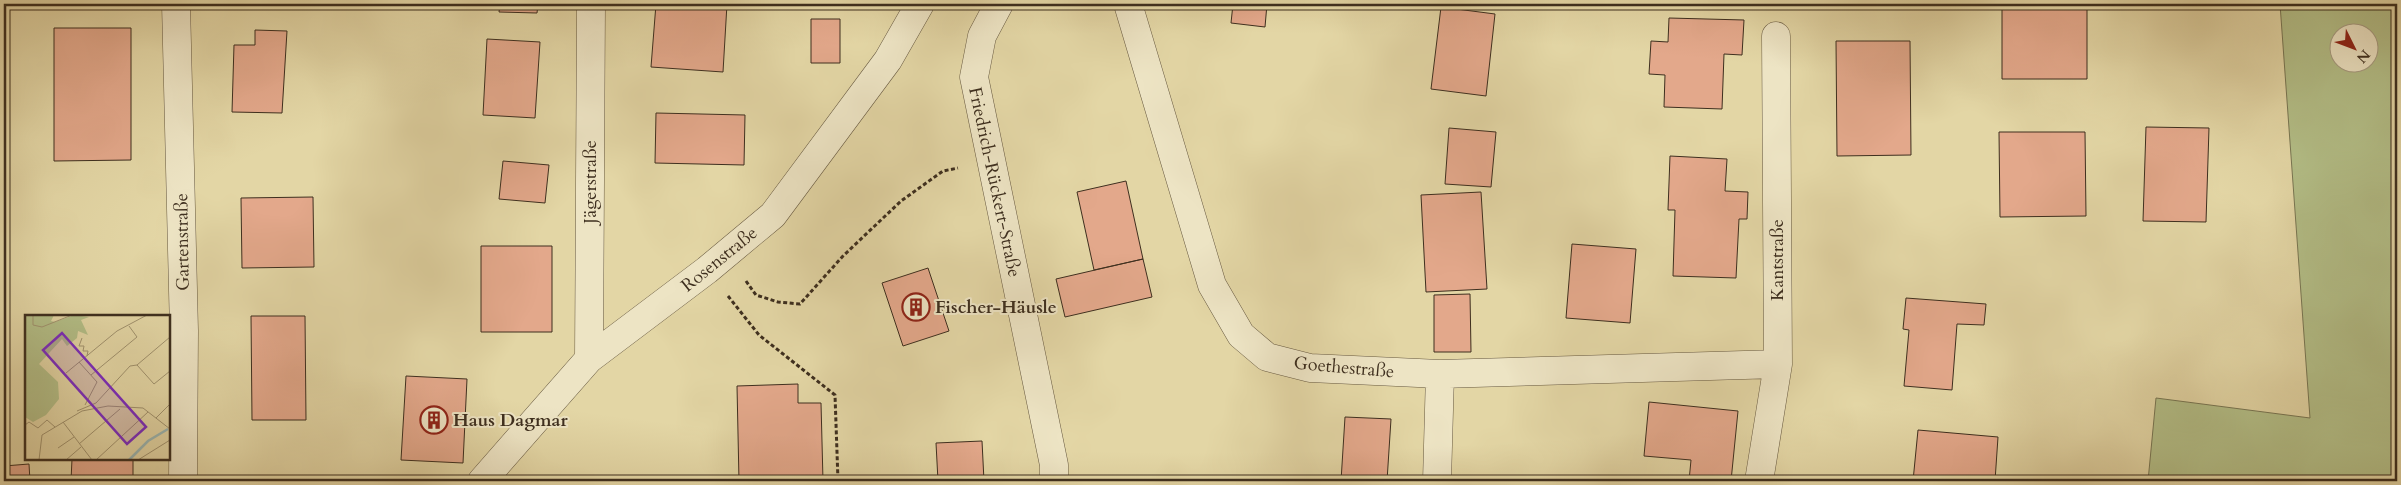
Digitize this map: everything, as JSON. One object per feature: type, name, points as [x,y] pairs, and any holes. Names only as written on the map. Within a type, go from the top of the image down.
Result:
[{"type":"street","name":"Gartenstraße","points":[[176,4],[184,331],[183,481]]},
{"type":"street","name":"Jägerstraße","points":[[589,360],[591,4]]},
{"type":"street","name":"Rosenstraße","points":[[482,481],[589,360],[717,262],[773,216],[888,60],[920,4]]},
{"type":"street","name":"Friedrich-Rückert-Straße","points":[[999,4],[982,36],[974,77],[1054,465],[1054,481]]},
{"type":"street","name":"Goethestraße","points":[[1128,4],[1212,285],[1241,334],[1267,357],[1310,368],[1440,374],[1778,364]]},
{"type":"street","name":"Kantstraße","points":[[1759,481],[1778,364],[1776,36]]},
{"type":"street","points":[[1436,481],[1440,374]]},
{"type":"path","points":[[717,262],[756,295],[778,302],[800,304],[843,256],[902,201],[943,171],[991,162]]},
{"type":"path","points":[[717,262],[759,335],[835,395],[838,481]]},
{"type":"green space","points":[[2280,4],[2397,4],[2397,481],[2148,481],[2156,398],[2310,418]]},
{"type":"building","points":[[500,4],[538,4],[537,13],[499,12]]},
{"type":"building","points":[[656,4],[727,4],[723,72],[651,67]]},
{"type":"building","points":[[1233,4],[1267,4],[1265,27],[1231,23]]},
{"type":"building","points":[[2002,4],[2087,4],[2087,79],[2002,79]]},
{"type":"building","points":[[1441,7],[1495,14],[1486,96],[1431,89]]},
{"type":"building","points":[[1669,18],[1744,20],[1742,55],[1724,54],[1722,109],[1664,107],[1665,75],[1649,74],[1651,41],[1668,42]]},
{"type":"building","points":[[811,19],[840,19],[840,63],[811,63]]},
{"type":"building","points":[[54,28],[131,28],[131,160],[54,161]]},
{"type":"building","points":[[255,30],[287,31],[282,113],[232,112],[234,45],[255,45]]},
{"type":"building","points":[[487,39],[540,42],[535,118],[483,115]]},
{"type":"building","points":[[1836,41],[1910,41],[1911,155],[1837,156]]},
{"type":"building","points":[[656,113],[745,115],[744,165],[655,163]]},
{"type":"building","points":[[2146,127],[2209,128],[2206,222],[2143,221]]},
{"type":"building","points":[[1449,128],[1496,132],[1491,187],[1445,184]]},
{"type":"building","points":[[1999,132],[2085,132],[2086,216],[2000,217]]},
{"type":"building","points":[[1670,156],[1727,159],[1725,191],[1748,192],[1747,219],[1739,219],[1736,278],[1673,276],[1675,210],[1668,210]]},
{"type":"building","points":[[503,161],[549,165],[545,203],[499,199]]},
{"type":"building","points":[[1126,181],[1143,259],[1094,270],[1077,192]]},
{"type":"building","points":[[1481,192],[1487,289],[1426,292],[1421,195]]},
{"type":"building","points":[[313,197],[314,267],[242,268],[241,198]]},
{"type":"building","points":[[1572,244],[1636,249],[1630,323],[1566,318]]},
{"type":"building","points":[[481,246],[552,246],[552,332],[481,332]]},
{"type":"building","points":[[1143,259],[1152,297],[1065,317],[1056,279]]},
{"type":"building","name":"Fischer-Häusle","points":[[928,268],[949,331],[903,346],[882,283]]},
{"type":"building","points":[[1470,294],[1471,352],[1434,352],[1434,295]]},
{"type":"building","points":[[1906,298],[1986,304],[1984,325],[1957,324],[1952,390],[1904,386],[1909,330],[1903,329]]},
{"type":"building","points":[[251,316],[305,316],[306,420],[252,420]]},
{"type":"building","name":"Haus Dagmar","points":[[406,376],[467,379],[463,463],[401,460]]},
{"type":"building","points":[[798,384],[798,403],[821,403],[823,481],[739,481],[737,386]]},
{"type":"building","points":[[1649,402],[1738,411],[1731,481],[1689,481],[1691,460],[1644,456]]},
{"type":"building","points":[[1345,417],[1391,419],[1387,481],[1341,481]]},
{"type":"building","points":[[1918,430],[1998,437],[1995,481],[1913,481]]},
{"type":"building","points":[[982,441],[984,481],[938,481],[936,443]]},
{"type":"building","points":[[72,460],[133,460],[133,481],[71,481]]},
{"type":"building","points":[[29,464],[30,481],[4,481],[4,466]]},
{"type":"place","name":"Fischer-Häusle","points":[[916,307]]},
{"type":"place","name":"Haus Dagmar","points":[[434,420]]}]
